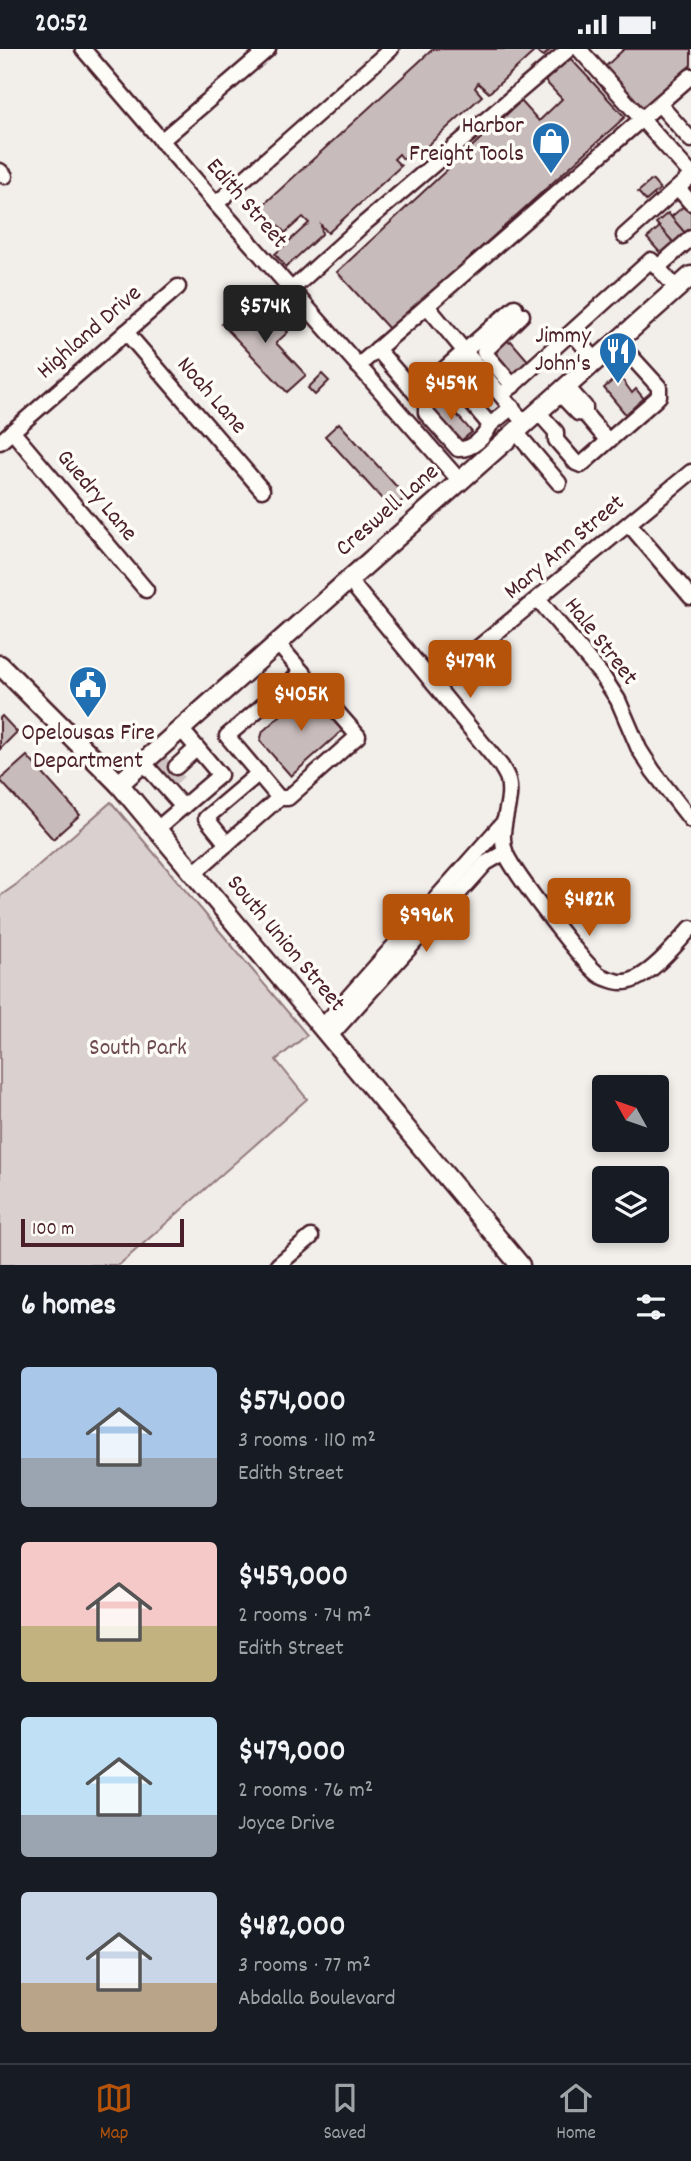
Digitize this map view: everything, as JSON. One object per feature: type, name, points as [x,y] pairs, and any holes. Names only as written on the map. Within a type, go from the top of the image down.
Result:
[{"type":"main road","name":"Creswell Lane","points":[[119,784],[691,277]]},
{"type":"main road","name":"South Union Street","points":[[0,665],[119,784],[520,1265]]},
{"type":"street","name":"Edith Street","points":[[83,49],[460,481]]},
{"type":"street","points":[[161,141],[268,49]]},
{"type":"street","points":[[216,204],[391,49]]},
{"type":"street","points":[[291,290],[375,214],[569,49]]},
{"type":"street","points":[[579,49],[691,175],[624,236]]},
{"type":"street","points":[[358,366],[691,76]]},
{"type":"street","points":[[659,104],[691,140]]},
{"type":"street","points":[[678,188],[691,203]]},
{"type":"street","points":[[658,267],[691,238]]},
{"type":"street","points":[[507,390],[652,260],[677,289]]},
{"type":"street","name":"Highland Drive","points":[[0,442],[178,286]]},
{"type":"street","points":[[427,306],[468,356],[507,390]]},
{"type":"street","points":[[377,349],[416,394],[468,356],[519,311],[484,352],[507,390],[512,407],[527,422],[559,483]]},
{"type":"street","name":"Noah Lane","points":[[125,332],[262,490]]},
{"type":"street","points":[[572,332],[596,361]]},
{"type":"street","points":[[527,422],[556,432],[556,440],[578,465],[655,400],[660,392],[659,387],[618,342]]},
{"type":"street","points":[[468,356],[424,404],[426,413],[454,446],[463,450],[472,446],[484,436],[490,425],[512,407]]},
{"type":"street","points":[[450,378],[490,425]]},
{"type":"street","points":[[563,390],[585,407],[585,414],[608,441]]},
{"type":"street","name":"Guedry Lane","points":[[12,431],[146,590]]},
{"type":"street","name":"Mary Ann Street","points":[[434,684],[691,472]]},
{"type":"street","points":[[629,524],[691,597]]},
{"type":"street","points":[[326,1031],[480,859],[503,823],[508,806],[508,779],[493,754],[348,579]]},
{"type":"street","name":"Hale Street","points":[[538,599],[604,677],[618,699],[639,749],[691,820]]},
{"type":"street","points":[[194,873],[279,798],[288,798],[358,736],[278,644]]},
{"type":"street","points":[[279,798],[227,736],[302,672]]},
{"type":"street","points":[[157,829],[220,775],[181,729]]},
{"type":"street","points":[[171,771],[197,748]]},
{"type":"street","points":[[143,762],[171,771]]},
{"type":"street","points":[[171,771],[183,807]]},
{"type":"street","points":[[228,844],[206,818],[259,773]]},
{"type":"street","points":[[503,823],[505,852],[521,878],[578,953],[600,975],[623,982],[647,972],[691,928]]},
{"type":"street","points":[[480,859],[505,852]]},
{"type":"street","points":[[278,1265],[311,1237]]},
{"type":"green space","name":"South Park","points":[[111,802],[307,1035],[276,1060],[307,1099],[119,1265],[0,1265],[0,896]]},
{"type":"building","points":[[433,49],[551,49],[544,56],[535,51],[489,93],[478,83],[475,88],[482,96],[423,150],[419,145],[403,159],[399,154],[394,159],[401,166],[328,233],[321,225],[322,234],[286,267],[275,254],[309,223],[303,217],[285,233],[261,207]]},
{"type":"building","points":[[624,49],[691,49],[691,65],[643,108],[605,67]]},
{"type":"building","points":[[570,58],[625,117],[390,330],[337,272],[521,101],[539,121],[562,99],[545,81]]},
{"type":"building","points":[[652,180],[660,189],[646,201],[638,192]]},
{"type":"building","points":[[686,204],[691,209],[691,232],[663,256],[647,238]]},
{"type":"building","points":[[668,213],[685,233],[674,243],[656,223]]},
{"type":"building","points":[[242,304],[260,322],[270,313],[288,332],[276,343],[306,375],[287,392],[222,324]]},
{"type":"building","points":[[506,339],[511,341],[530,363],[513,378],[490,353]]},
{"type":"building","points":[[322,374],[329,381],[315,395],[308,388]]},
{"type":"building","points":[[619,375],[632,393],[636,389],[646,401],[627,416],[604,388]]},
{"type":"building","points":[[443,399],[472,432],[457,444],[431,409]]},
{"type":"building","points":[[339,423],[406,497],[392,510],[325,436]]},
{"type":"building","points":[[310,689],[344,729],[291,776],[260,741],[263,731]]},
{"type":"building","points":[[2,716],[17,732],[0,749],[0,718]]},
{"type":"building","points":[[27,756],[80,815],[53,839],[0,780]]},
{"type":"tunnel","points":[[161,772],[171,762]]},
{"type":"tunnel","points":[[169,781],[180,771]]},
{"type":"place","name":"Harbor Freight Tools","points":[[551,175]]},
{"type":"place","name":"Jimmy John's","points":[[618,385]]},
{"type":"place","name":"Opelousas Fire Department","points":[[88,719]]}]
